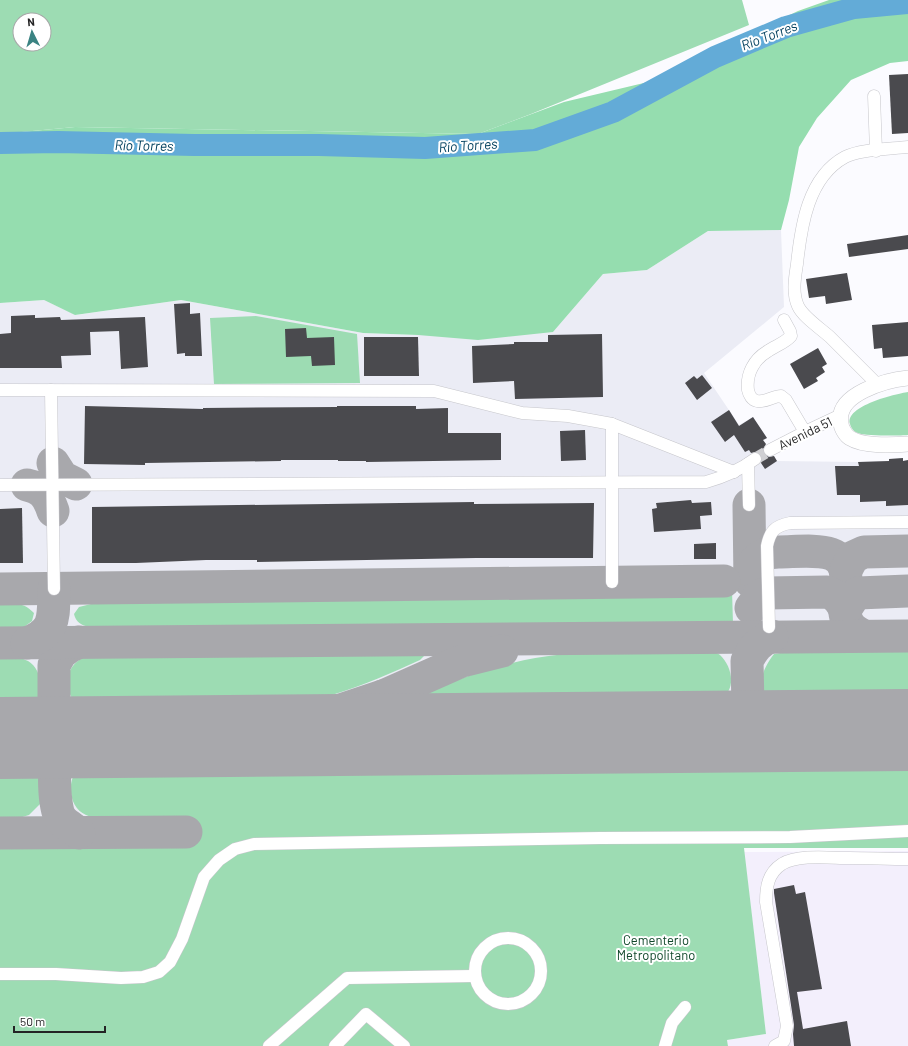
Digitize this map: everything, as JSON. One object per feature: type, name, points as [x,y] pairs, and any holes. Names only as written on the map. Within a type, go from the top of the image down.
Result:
[{"type":"main road","name":"Avenida 51","points":[[908,378],[877,384],[859,393],[845,406],[839,416],[841,428],[849,438],[863,443],[898,445],[908,444]]},
{"type":"street","points":[[874,96],[876,151]]},
{"type":"street","points":[[877,384],[830,337],[801,312],[797,304],[795,292],[800,234],[807,210],[820,182],[833,166],[846,156],[862,152],[908,147]]},
{"type":"street","points":[[784,320],[790,331],[790,336],[788,339],[758,358],[749,374],[749,394],[757,401],[781,396],[786,400],[805,432]]},
{"type":"street","points":[[0,390],[434,391],[522,413],[568,416],[612,424],[734,472]]},
{"type":"street","points":[[50,390],[54,589]]},
{"type":"street","name":"Avenida 51","points":[[770,450],[839,416]]},
{"type":"street","points":[[612,424],[612,582]]},
{"type":"street","points":[[0,485],[706,482],[734,472],[752,462],[749,505]]},
{"type":"street","points":[[769,627],[767,546],[769,537],[773,530],[780,525],[790,523],[908,522]]},
{"type":"street","points":[[0,974],[56,974],[121,978],[143,977],[159,972],[170,962],[182,939],[204,877],[219,860],[235,849],[254,844],[600,838],[790,838],[908,831]]},
{"type":"street","points":[[775,1046],[784,1041],[787,1026],[766,902],[766,889],[771,875],[781,865],[788,862],[815,857],[908,859]]},
{"type":"street","points":[[500,938],[512,938],[524,942],[534,949],[540,960],[542,972],[539,984],[532,995],[521,1002],[509,1005],[497,1003],[486,997],[478,988],[474,976],[474,964],[480,952],[488,943],[500,938]]},
{"type":"street","points":[[269,1046],[347,978],[474,976]]},
{"type":"street","points":[[665,1046],[672,1023],[685,1007]]},
{"type":"street","points":[[341,1044],[366,1014],[404,1046]]},
{"type":"shaded area","points":[[781,230],[784,307],[704,373],[739,425],[753,417],[767,438],[763,441],[777,461],[858,462],[889,461],[889,459],[903,458],[903,461],[908,460],[908,848],[744,848],[0,1010],[0,303],[44,300],[76,315],[181,300],[363,333],[418,335],[553,332],[603,274],[647,270],[708,231]]},
{"type":"shaded area","points":[[908,851],[908,1046],[728,1046],[727,1040],[766,1034],[744,852]]},
{"type":"green space","points":[[0,0],[742,0],[749,25],[531,114],[478,134],[75,127],[0,134]]},
{"type":"green space","points":[[829,0],[908,0],[908,61],[890,63],[851,80],[817,118],[799,147],[789,200],[781,230],[708,231],[647,270],[603,274],[553,332],[478,340],[418,335],[363,333],[181,300],[75,315],[44,300],[0,303],[0,134],[75,127],[478,134],[564,102],[648,82],[798,11]]},
{"type":"green space","points":[[256,316],[357,334],[360,383],[214,384],[210,318]]},
{"type":"green space","points":[[908,392],[908,435],[868,435],[854,431],[850,424],[851,418],[855,412],[863,406],[883,398]]},
{"type":"green space","points":[[732,590],[733,624],[96,627],[81,624],[78,622],[74,614],[79,607],[95,603],[95,598]]},
{"type":"green space","points":[[8,598],[8,604],[22,605],[34,613],[32,621],[24,627],[0,628],[0,599]]},
{"type":"green space","points":[[908,650],[908,704],[784,705],[769,698],[762,687],[762,676],[764,670],[774,654],[787,652]]},
{"type":"green space","points":[[606,651],[712,651],[720,655],[727,665],[730,671],[731,684],[726,695],[721,699],[700,704],[401,706],[422,694],[495,667],[547,656]]},
{"type":"green space","points":[[86,656],[424,656],[420,660],[409,665],[367,683],[335,694],[297,703],[259,707],[182,710],[84,710],[72,697],[68,690],[67,682],[72,667]]},
{"type":"green space","points":[[0,657],[25,659],[33,665],[37,671],[40,677],[40,692],[34,704],[28,708],[18,711],[0,711]]},
{"type":"green space","points":[[908,756],[908,828],[790,834],[279,839],[216,857],[167,960],[157,969],[142,974],[0,971],[0,844],[189,843],[188,816],[98,818],[88,816],[80,812],[73,801],[71,794],[72,781],[74,774],[78,769],[92,761]]},
{"type":"green space","points":[[0,762],[26,763],[37,771],[43,787],[40,804],[29,815],[19,818],[0,818]]},
{"type":"green space","name":"Cementerio Metropolitano","points":[[908,834],[908,848],[744,848],[766,1034],[727,1040],[728,1046],[0,1046],[0,977],[160,975],[207,879],[220,862],[255,847]]},
{"type":"building","points":[[908,74],[908,133],[892,134],[889,75]]},
{"type":"building","points":[[908,235],[908,249],[849,257],[847,244]]},
{"type":"building","points":[[847,273],[852,300],[826,304],[825,296],[809,298],[806,279]]},
{"type":"building","points":[[190,303],[190,314],[200,313],[202,356],[185,356],[185,353],[177,354],[174,304]]},
{"type":"building","points":[[35,315],[35,318],[60,317],[61,320],[145,317],[148,367],[121,369],[119,331],[90,332],[91,355],[61,356],[62,368],[0,368],[0,334],[11,333],[11,316]]},
{"type":"building","points":[[908,322],[908,356],[883,358],[882,348],[874,349],[872,325]]},
{"type":"building","points":[[306,328],[307,338],[334,337],[335,365],[312,366],[311,356],[286,357],[285,329]]},
{"type":"building","points":[[602,334],[603,397],[515,399],[514,381],[473,383],[472,346],[514,344],[514,342],[548,342],[548,335]]},
{"type":"building","points":[[364,337],[418,337],[419,376],[364,376]]},
{"type":"building","points":[[818,348],[827,364],[822,367],[825,372],[816,378],[818,381],[804,389],[790,364]]},
{"type":"building","points":[[702,375],[712,388],[697,400],[685,383],[694,376],[697,379]]},
{"type":"building","points":[[85,406],[203,409],[337,406],[416,406],[416,409],[448,408],[448,433],[501,433],[501,460],[366,462],[338,460],[281,460],[145,463],[145,465],[84,464]]},
{"type":"building","points":[[729,410],[739,426],[753,417],[767,438],[763,440],[766,444],[763,449],[764,454],[769,457],[774,456],[777,461],[765,469],[761,463],[761,454],[755,452],[751,453],[749,450],[745,452],[734,435],[725,442],[711,422]]},
{"type":"building","points":[[585,430],[586,460],[561,461],[560,431]]},
{"type":"building","points":[[903,458],[903,461],[908,460],[908,505],[886,506],[886,501],[860,502],[860,495],[837,495],[835,466],[859,466],[858,462],[889,461],[889,459]]},
{"type":"building","points":[[691,500],[692,503],[711,502],[712,515],[700,516],[701,529],[654,532],[652,509],[657,508],[656,503]]},
{"type":"building","points":[[474,502],[474,504],[594,503],[593,558],[476,558],[257,562],[257,560],[206,560],[92,563],[92,507]]},
{"type":"building","points":[[22,508],[23,563],[0,563],[0,509]]},
{"type":"building","points":[[716,543],[716,559],[694,559],[694,544]]},
{"type":"building","points":[[794,885],[796,894],[805,892],[822,989],[797,992],[803,1029],[847,1021],[851,1046],[794,1046],[794,1025],[774,889]]},
{"type":"waterway","name":"Río Torres","points":[[0,143],[58,142],[194,145],[319,145],[425,148],[535,140],[613,112],[715,57],[786,27],[854,8],[908,3]]},
{"type":"taxiway","points":[[53,463],[62,477],[76,484]]},
{"type":"taxiway","points":[[27,485],[37,488],[44,494],[47,497],[53,511]]},
{"type":"taxiway","points":[[749,505],[750,581]]},
{"type":"taxiway","points":[[750,570],[752,565],[758,559],[769,553],[812,551],[831,554],[839,559],[844,566],[846,575],[845,615],[848,623],[854,630],[862,635]]},
{"type":"taxiway","points":[[846,570],[853,557],[864,552],[908,551]]},
{"type":"taxiway","points":[[0,589],[724,581]]},
{"type":"taxiway","points":[[27,643],[37,638],[48,628],[53,615],[54,589]]},
{"type":"taxiway","points":[[751,608],[760,596],[767,593],[827,592],[838,599],[845,610],[858,593],[908,591]]},
{"type":"taxiway","points":[[724,732],[740,720],[748,708],[747,661],[757,646],[763,640],[772,636]]},
{"type":"taxiway","points":[[0,643],[908,636]]},
{"type":"taxiway","points":[[79,642],[61,653],[54,665],[54,710],[57,719],[63,727],[81,738]]},
{"type":"taxiway","points":[[220,736],[266,729],[326,715],[383,696],[462,661],[502,651]]},
{"type":"taxiway","points":[[383,696],[377,707],[376,717],[380,725],[389,735]]},
{"type":"taxiway","points":[[748,708],[758,722],[773,731]]},
{"type":"taxiway","points":[[30,738],[39,742],[46,748],[55,766]]},
{"type":"taxiway","points":[[79,833],[66,824],[58,812],[55,795],[55,766],[61,750],[68,743],[81,738]]},
{"type":"taxiway","points":[[0,833],[186,832]]},
{"type":"runway","points":[[0,738],[908,730]]},
{"type":"tunnel","points":[[755,459],[770,450]]}]
